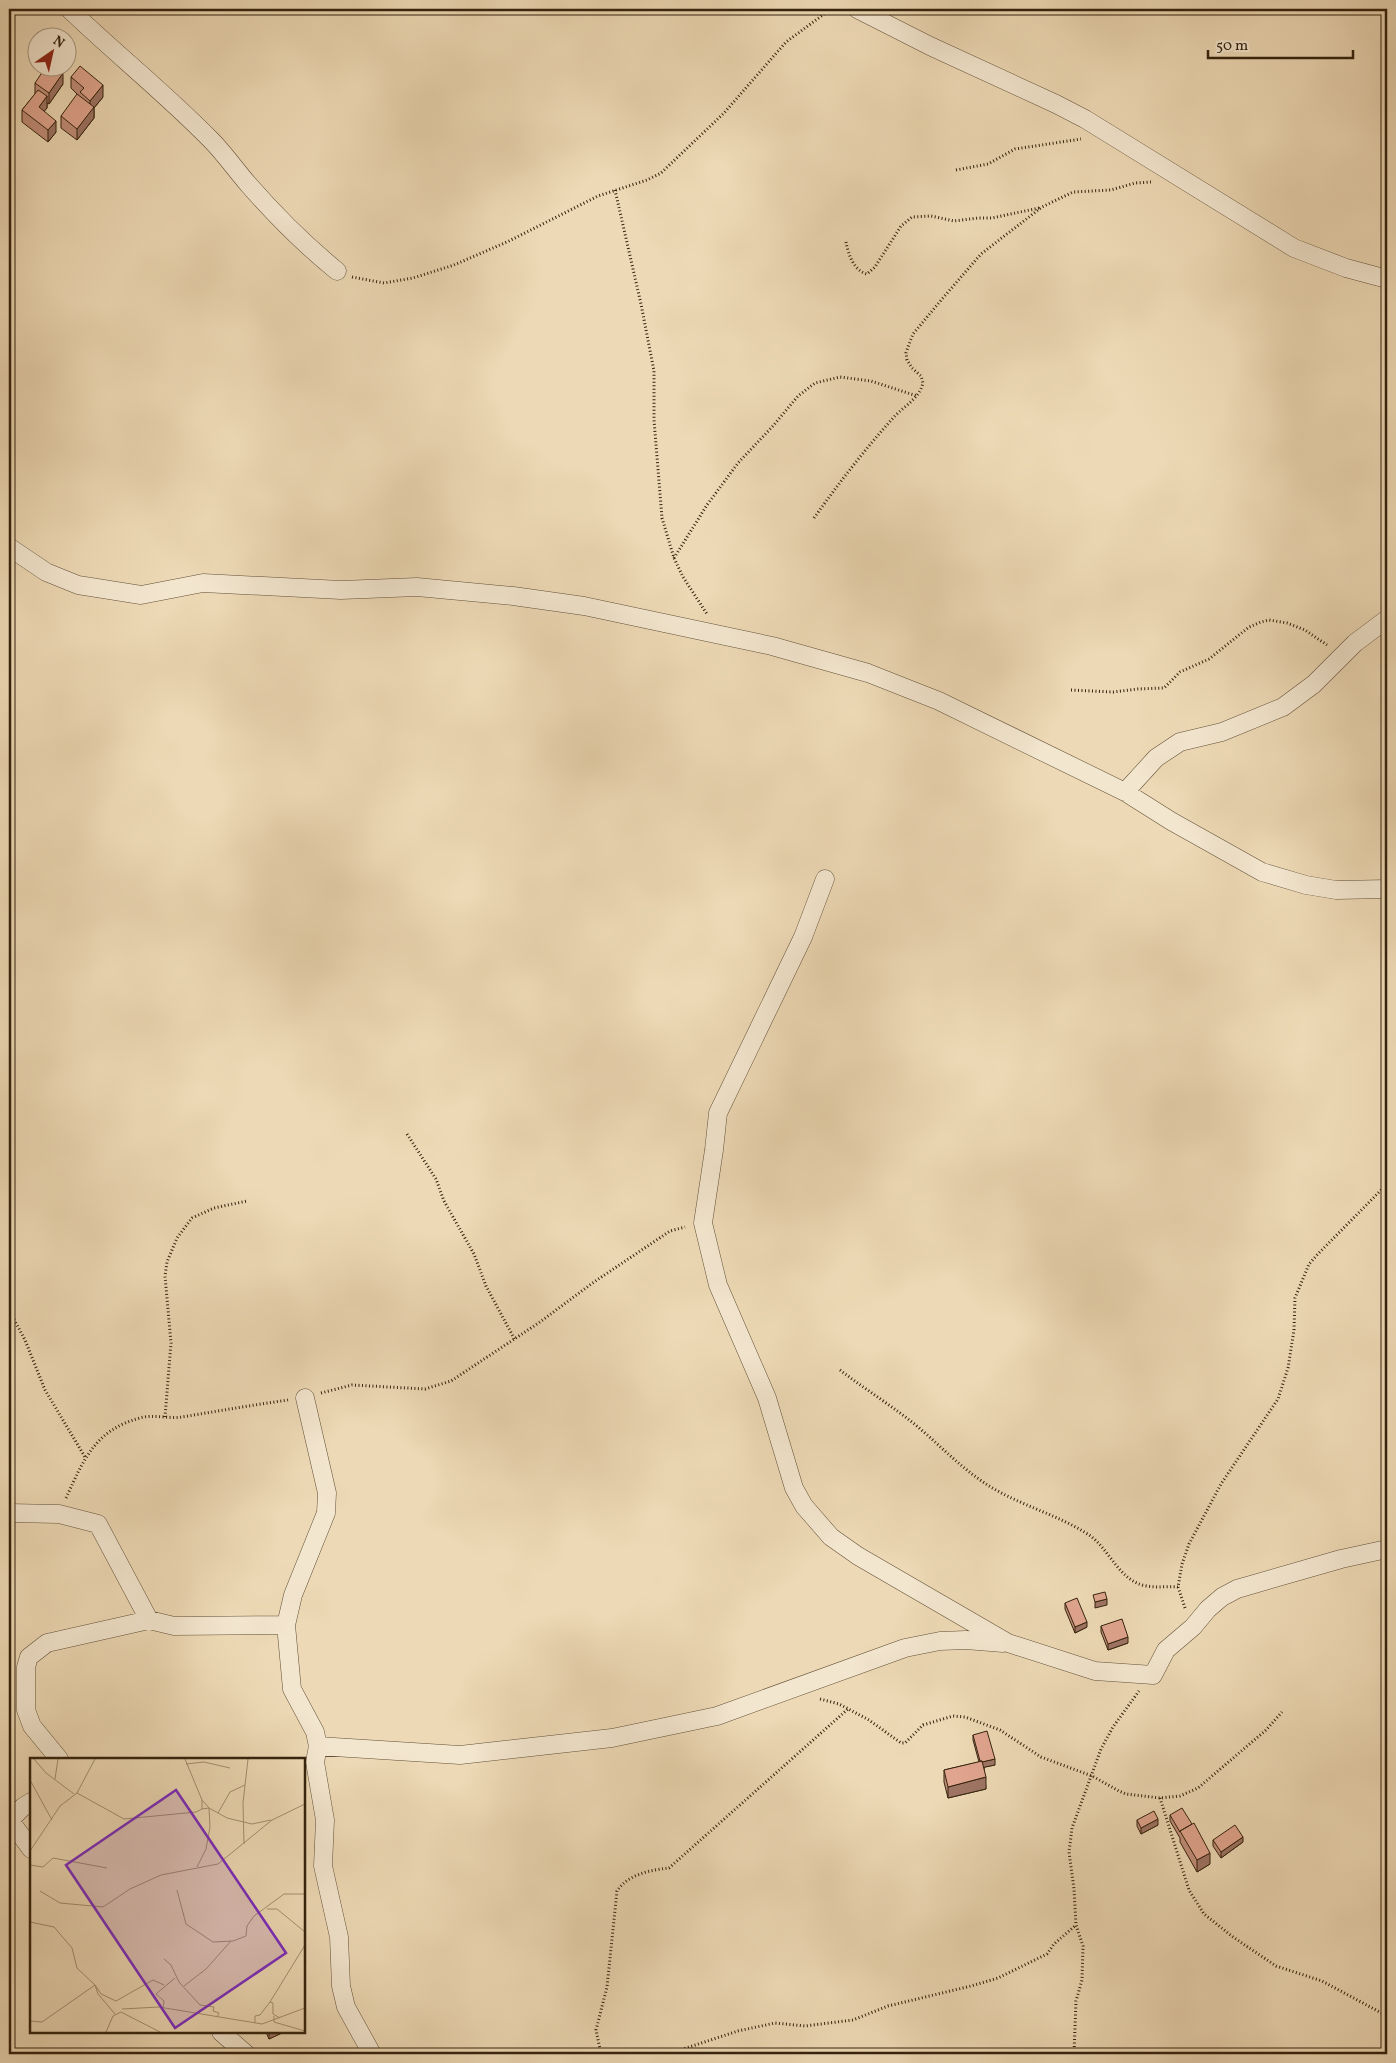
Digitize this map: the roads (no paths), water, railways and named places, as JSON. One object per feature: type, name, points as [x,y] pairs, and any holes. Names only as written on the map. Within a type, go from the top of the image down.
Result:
[{"type":"street","points":[[69,9],[127,64],[178,107],[213,142],[278,217],[314,252],[338,270]]},
{"type":"street","points":[[857,9],[930,46],[1056,104],[1133,148],[1294,248],[1346,268],[1387,279]]},
{"type":"street","points":[[9,547],[46,572],[78,585],[140,595],[202,583],[341,590],[417,587],[513,596],[584,606],[772,646],[868,674],[940,701],[1125,792],[1171,821],[1262,872],[1306,885],[1336,890],[1387,889]]},
{"type":"street","points":[[1125,792],[1156,758],[1180,742],[1222,732],[1283,708],[1314,684],[1365,635],[1387,619]]},
{"type":"street","points":[[825,879],[803,937],[718,1113],[703,1223],[718,1285],[767,1398],[794,1488],[804,1506],[831,1537],[858,1556],[1008,1643],[1095,1671],[1152,1675],[1166,1650],[1193,1627],[1208,1608],[1222,1597],[1237,1589],[1305,1568],[1387,1549]]},
{"type":"street","points":[[305,1398],[327,1493],[326,1512],[293,1595],[286,1625],[292,1690],[316,1732],[318,1746],[315,1762],[325,1820],[323,1866],[339,1937],[341,1986],[346,2007],[372,2054]]},
{"type":"street","points":[[9,1513],[58,1514],[98,1524],[150,1620]]},
{"type":"street","points":[[57,1758],[32,1726],[26,1710],[26,1667],[31,1654],[47,1643],[150,1620],[174,1626],[286,1625]]},
{"type":"street","points":[[318,1746],[460,1755],[612,1738],[717,1716],[905,1648],[940,1641],[966,1640],[1008,1643]]},
{"type":"street","points":[[30,1803],[9,1819],[30,1848]]},
{"type":"street","points":[[222,2033],[246,2054]]}]
